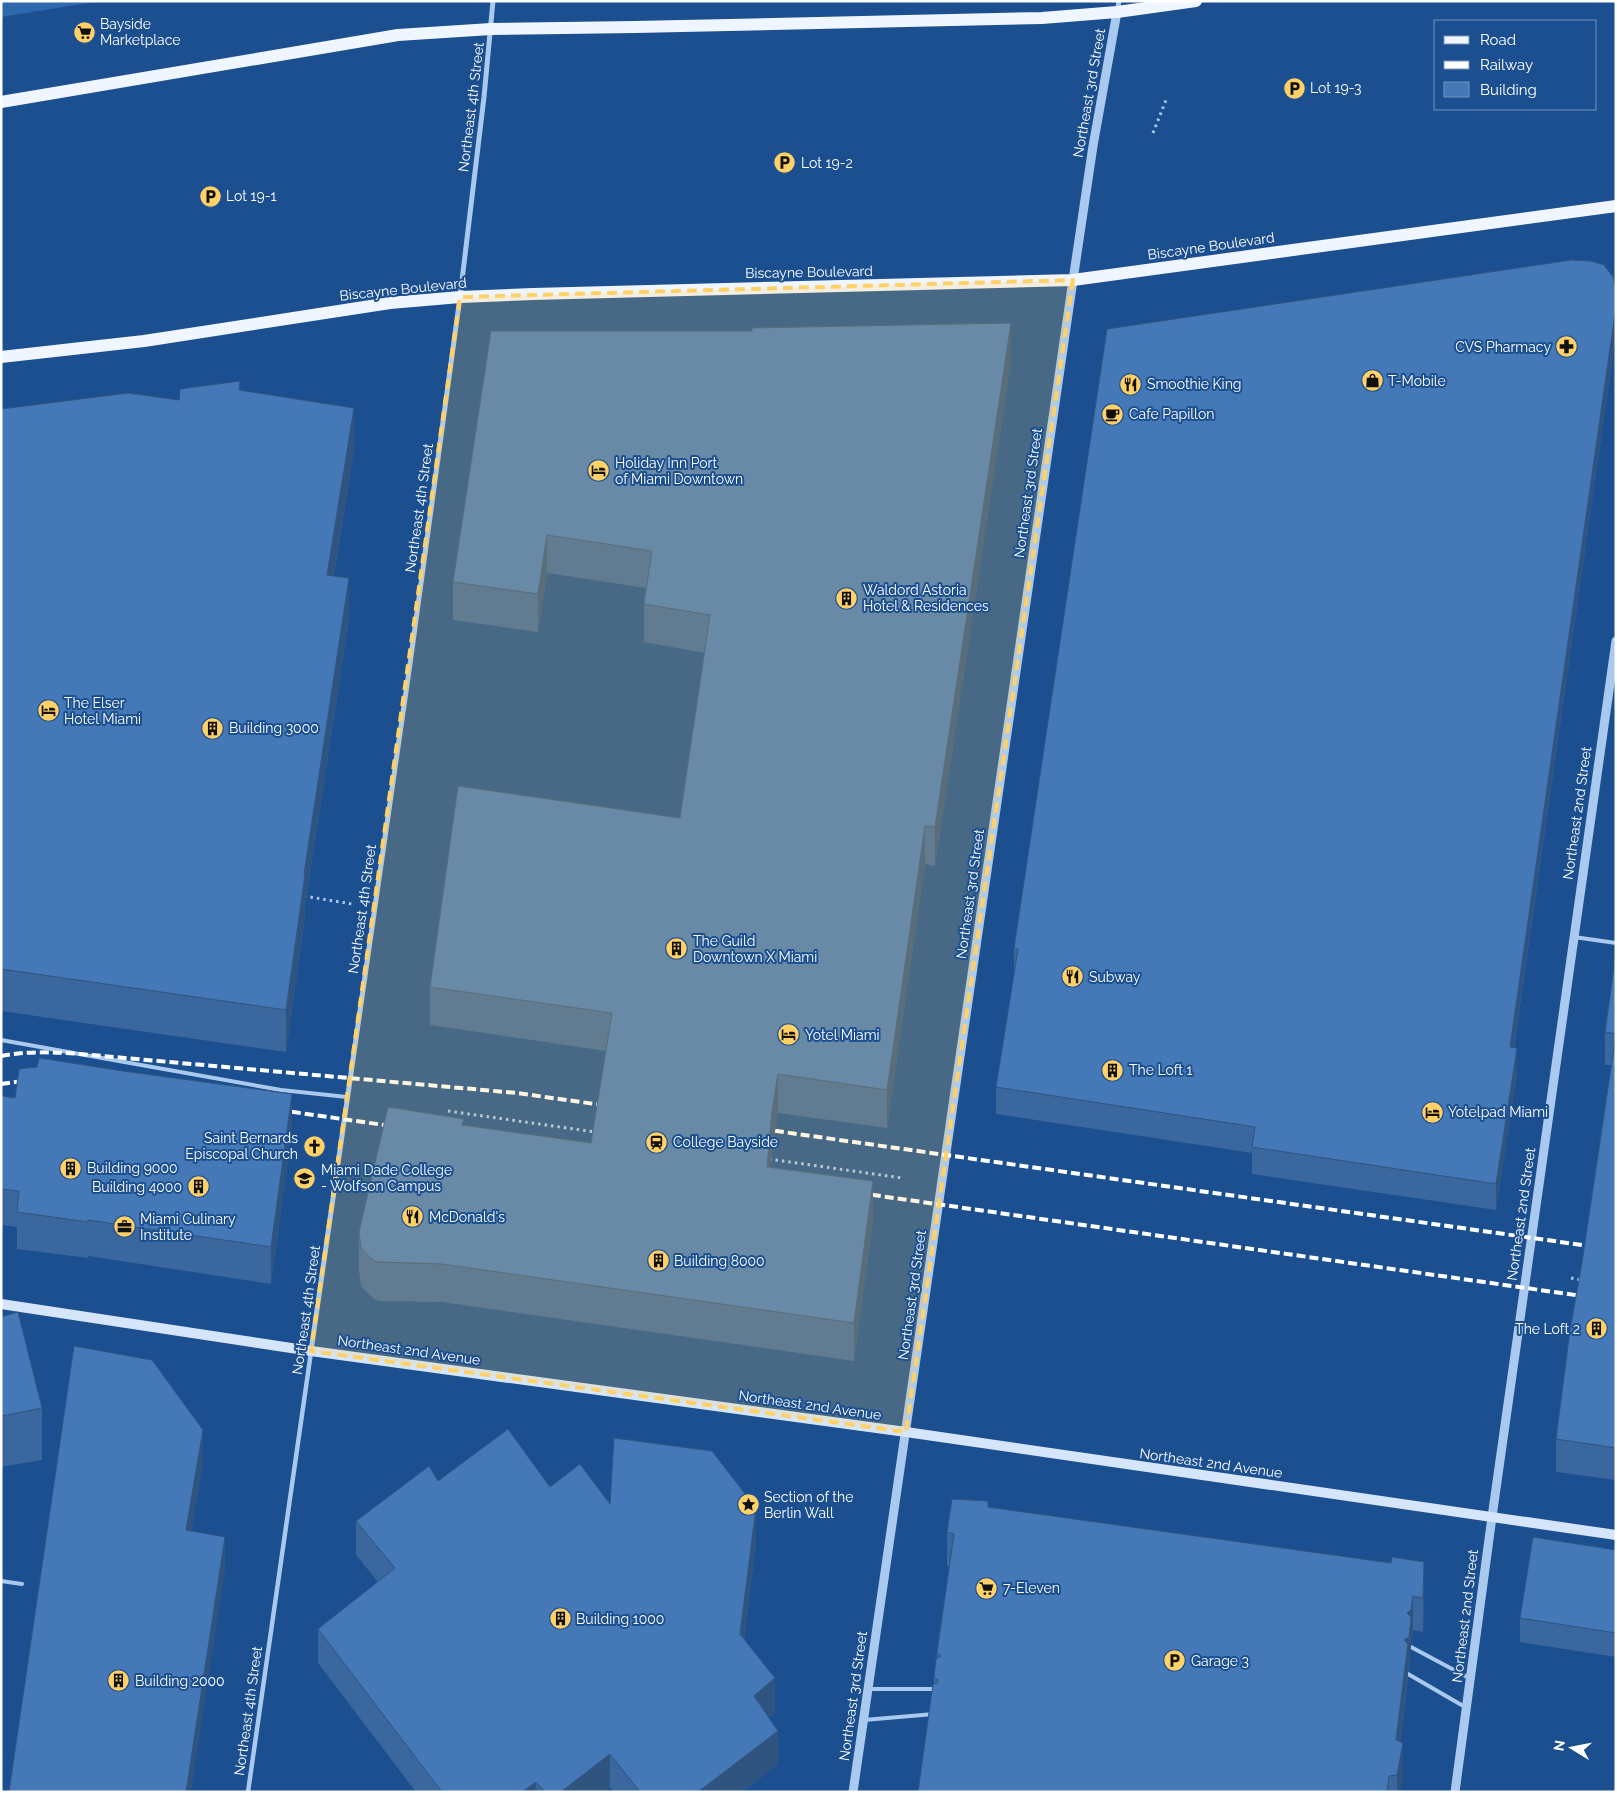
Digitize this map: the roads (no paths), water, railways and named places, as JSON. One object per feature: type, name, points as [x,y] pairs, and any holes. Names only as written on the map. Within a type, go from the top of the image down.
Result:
[{"type":"main road","points":[[1,102],[398,35],[491,29],[1042,18],[1118,7],[1196,1]]},
{"type":"main road","name":"Biscayne Boulevard","points":[[1,358],[144,341],[390,302],[533,294],[1073,280],[1616,206]]},
{"type":"main road","name":"Northeast 2nd Avenue","points":[[1,1304],[311,1351],[906,1432],[1616,1535]]},
{"type":"street","name":"Northeast 4th Street","points":[[248,1792],[410,664],[460,297],[493,1]]},
{"type":"street","name":"Northeast 3rd Street","points":[[853,1792],[1073,280],[1099,110],[1118,7]]},
{"type":"street","name":"Northeast 2nd Street","points":[[1455,1792],[1616,641]]},
{"type":"lane","points":[[1574,937],[1616,943]]},
{"type":"lane","points":[[1,1040],[280,1090],[347,1097]]},
{"type":"lane","points":[[1,1581],[22,1584]]},
{"type":"lane","points":[[1411,1647],[1471,1679]]},
{"type":"lane","points":[[1408,1674],[1467,1708]]},
{"type":"lane","points":[[868,1690],[937,1689]]},
{"type":"lane","points":[[863,1720],[934,1714]]},
{"type":"railway","points":[[1,1056],[41,1052],[80,1054],[517,1093],[602,1105]]},
{"type":"railway","points":[[1,1084],[31,1080]]},
{"type":"railway","points":[[279,1110],[398,1127]]},
{"type":"railway","points":[[762,1129],[1589,1246]]},
{"type":"railway","points":[[859,1193],[1582,1296]]},
{"type":"place","name":"Bayside Marketplace","points":[[84,32]]},
{"type":"place","name":"Lot 19-3","points":[[1294,88]]},
{"type":"place","name":"Lot 19-2","points":[[785,163]]},
{"type":"place","name":"Lot 19-1","points":[[210,196]]},
{"type":"place","name":"CVS Pharmacy","points":[[1567,347]]},
{"type":"place","name":"T-Mobile","points":[[1372,381]]},
{"type":"place","name":"Smoothie King","points":[[1131,384]]},
{"type":"place","name":"Cafe Papillon","points":[[1113,414]]},
{"type":"place","name":"Holiday Inn Port of Miami Downtown","points":[[599,471]]},
{"type":"place","name":"Waldord Astoria Hotel & Residences","points":[[847,598]]},
{"type":"place","name":"The Elser Hotel Miami","points":[[48,711]]},
{"type":"place","name":"Building 3000","points":[[213,728]]},
{"type":"place","name":"The Guild Downtown X Miami","points":[[677,949]]},
{"type":"place","name":"Subway","points":[[1073,977]]},
{"type":"place","name":"Yotel Miami","points":[[789,1035]]},
{"type":"place","name":"The Loft 1","points":[[1113,1070]]},
{"type":"place","name":"Yotelpad Miami","points":[[1432,1112]]},
{"type":"place","name":"College Bayside","points":[[657,1142]]},
{"type":"place","name":"Saint Bernards Episcopal Church","points":[[314,1146]]},
{"type":"place","name":"Building 9000","points":[[71,1168]]},
{"type":"place","name":"Miami Dade College - Wolfson Campus","points":[[305,1178]]},
{"type":"place","name":"Building 4000","points":[[198,1187]]},
{"type":"place","name":"McDonald's","points":[[413,1217]]},
{"type":"place","name":"Miami Culinary Institute","points":[[124,1227]]},
{"type":"place","name":"Building 8000","points":[[658,1261]]},
{"type":"place","name":"The Loft 2","points":[[1596,1329]]},
{"type":"place","name":"Section of the Berlin Wall","points":[[748,1505]]},
{"type":"place","name":"7-Eleven","points":[[987,1588]]},
{"type":"place","name":"Building 1000","points":[[560,1619]]},
{"type":"place","name":"Garage 3","points":[[1175,1661]]},
{"type":"place","name":"Building 2000","points":[[119,1681]]}]
